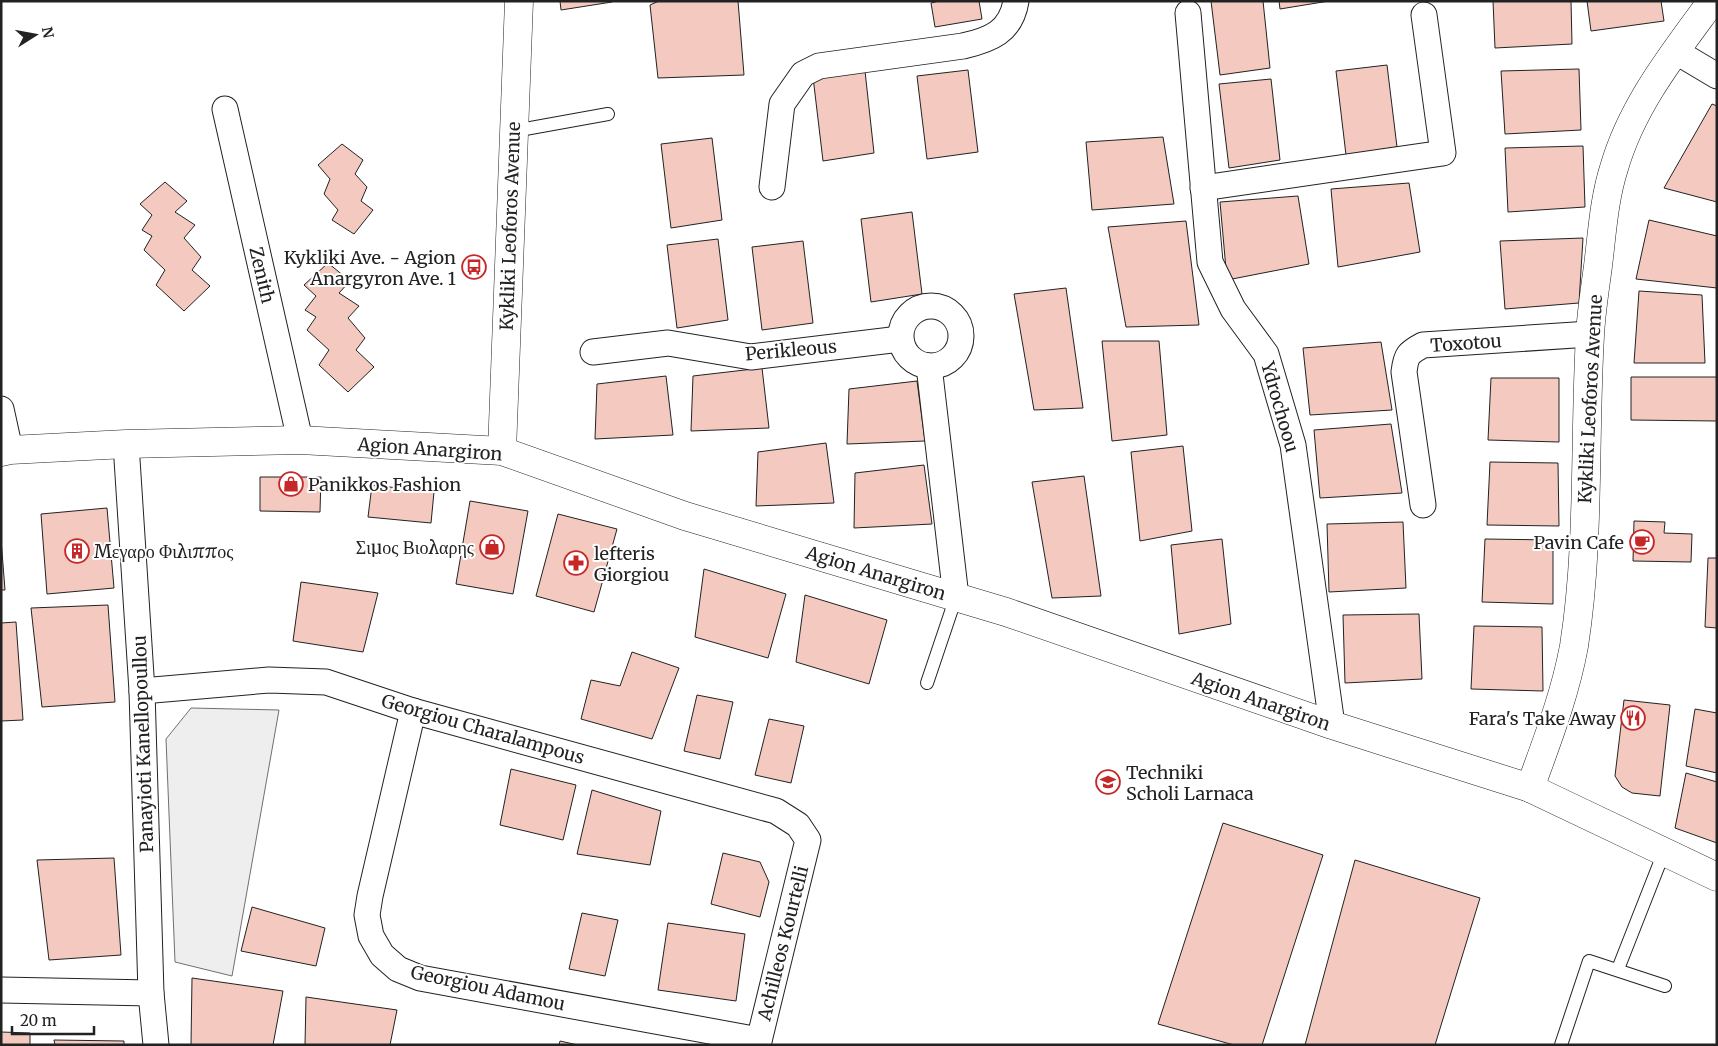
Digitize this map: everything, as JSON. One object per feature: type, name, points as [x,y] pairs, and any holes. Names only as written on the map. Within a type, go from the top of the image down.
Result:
[{"type":"street","name":"Kykliki Leoforos Avenue","points":[[502,451],[519,1]]},
{"type":"street","points":[[772,187],[782,104],[803,74],[819,66],[983,42],[996,35],[1007,25],[1016,1]]},
{"type":"street","name":"Kykliki Leoforos Avenue","points":[[1530,788],[1555,721],[1574,646],[1579,601],[1585,501],[1590,334],[1606,205],[1614,168],[1627,133],[1645,96],[1712,1]]},
{"type":"street","name":"Ydrochoou","points":[[1188,12],[1210,262],[1233,309],[1266,354],[1293,445],[1332,726]]},
{"type":"street","points":[[1203,188],[1443,153],[1424,15]]},
{"type":"street","points":[[1675,51],[1717,76]]},
{"type":"street","name":"Zenith","points":[[225,109],[300,440]]},
{"type":"street","points":[[936,306],[952,315],[958,322],[961,333],[960,343],[956,353],[949,360],[940,365],[929,366],[919,364],[910,358],[904,350],[900,339],[904,321],[917,309],[936,306]]},
{"type":"street","name":"Toxotou","points":[[1424,505],[1404,372],[1405,358],[1411,351],[1423,345],[1590,334]]},
{"type":"street","name":"Perikleous","points":[[593,352],[668,343],[752,357],[900,339]]},
{"type":"street","points":[[929,366],[956,597]]},
{"type":"street","points":[[1,409],[6,451]]},
{"type":"street","name":"Agion Anargiron","points":[[6,451],[126,444],[300,440],[502,451],[685,516],[1006,612],[1332,726],[1530,788],[1717,877]]},
{"type":"street","name":"Panayioti Kanellopoullou","points":[[126,444],[142,691],[151,993],[156,1045]]},
{"type":"street","name":"Georgiou Charalampous","points":[[142,691],[269,680],[326,682],[413,711],[776,811],[798,825],[808,840]]},
{"type":"street","name":"Georgiou Adamou","points":[[413,711],[367,915],[371,936],[382,955],[398,969],[420,978],[758,1042]]},
{"type":"street","name":"Achilleos Kourtelli","points":[[758,1042],[808,840]]},
{"type":"street","points":[[1,990],[151,993]]},
{"type":"lane","points":[[514,131],[608,114]]},
{"type":"lane","points":[[927,683],[956,597]]},
{"type":"lane","points":[[1618,969],[1664,852]]},
{"type":"lane","points":[[1561,1045],[1589,961],[1666,986]]},
{"type":"shaded area","points":[[191,708],[279,710],[232,976],[175,962],[166,739]]},
{"type":"building","points":[[560,1],[612,1],[612,2],[561,10]]},
{"type":"building","points":[[659,1],[738,1],[744,75],[658,78],[650,5]]},
{"type":"building","points":[[939,1],[979,1],[982,19],[935,27],[931,3]]},
{"type":"building","points":[[1211,1],[1263,1],[1270,68],[1220,75]]},
{"type":"building","points":[[1279,1],[1329,1],[1280,9]]},
{"type":"building","points":[[1493,1],[1571,1],[1572,44],[1495,48]]},
{"type":"building","points":[[1587,1],[1661,1],[1664,21],[1591,31]]},
{"type":"building","points":[[1387,65],[1397,147],[1346,155],[1336,71]]},
{"type":"building","points":[[1579,69],[1581,130],[1505,134],[1501,71]]},
{"type":"building","points":[[968,70],[978,152],[927,159],[917,76]]},
{"type":"building","points":[[865,71],[874,153],[823,161],[813,77]]},
{"type":"building","points":[[1271,79],[1280,160],[1229,168],[1219,84]]},
{"type":"building","points":[[1712,104],[1717,106],[1717,202],[1664,188]]},
{"type":"building","points":[[1163,137],[1174,204],[1092,210],[1086,142]]},
{"type":"building","points":[[712,138],[722,220],[671,228],[661,144]]},
{"type":"building","points":[[342,144],[363,160],[355,174],[367,187],[361,201],[373,210],[354,234],[332,220],[338,210],[324,194],[330,179],[318,165]]},
{"type":"building","points":[[1583,146],[1585,207],[1508,212],[1505,148]]},
{"type":"building","points":[[165,182],[187,201],[175,212],[195,225],[184,238],[201,257],[192,270],[210,286],[184,311],[156,285],[165,270],[144,250],[152,236],[142,230],[152,215],[140,204]]},
{"type":"building","points":[[1409,183],[1420,252],[1338,267],[1331,189]]},
{"type":"building","points":[[1298,196],[1309,264],[1227,280],[1220,202]]},
{"type":"building","points":[[912,212],[922,294],[871,302],[861,219]]},
{"type":"building","points":[[1649,220],[1717,236],[1717,288],[1636,279]]},
{"type":"building","points":[[1186,221],[1199,325],[1126,327],[1108,227]]},
{"type":"building","points":[[1583,238],[1579,303],[1505,309],[1500,241]]},
{"type":"building","points":[[718,239],[728,320],[677,328],[667,245]]},
{"type":"building","points":[[803,241],[813,323],[762,330],[752,247]]},
{"type":"building","points":[[328,263],[350,281],[339,293],[359,306],[348,318],[365,338],[356,350],[374,367],[348,392],[319,365],[329,350],[307,330],[316,317],[305,310],[316,296],[304,285]]},
{"type":"building","points":[[1066,288],[1083,408],[1034,410],[1014,294]]},
{"type":"building","points":[[1639,291],[1702,295],[1705,363],[1634,363]]},
{"type":"building","points":[[1102,341],[1159,341],[1167,435],[1112,441]]},
{"type":"building","points":[[1381,342],[1392,410],[1310,415],[1303,348]]},
{"type":"building","points":[[762,368],[769,428],[691,431],[693,376]]},
{"type":"building","points":[[666,376],[673,435],[595,439],[597,384]]},
{"type":"building","points":[[1631,377],[1717,377],[1717,421],[1631,420]]},
{"type":"building","points":[[1491,378],[1559,378],[1559,442],[1488,440]]},
{"type":"building","points":[[917,381],[925,441],[847,444],[849,389]]},
{"type":"building","points":[[1391,424],[1402,493],[1320,498],[1314,430]]},
{"type":"building","points":[[826,443],[834,503],[756,506],[758,452]]},
{"type":"building","points":[[1183,446],[1192,531],[1140,541],[1131,452]]},
{"type":"building","points":[[1490,462],[1558,463],[1559,526],[1487,525]]},
{"type":"building","points":[[924,465],[932,524],[854,528],[855,473]]},
{"type":"building","points":[[1084,476],[1101,596],[1052,598],[1032,482]]},
{"type":"building","points":[[260,477],[321,477],[320,512],[260,511]]},
{"type":"building","points":[[372,485],[434,492],[431,523],[368,517]]},
{"type":"building","name":"Σιμος Βιολαρης","points":[[470,501],[528,511],[513,594],[456,584]]},
{"type":"building","name":"Μεγαρο Φιλιππος","points":[[107,508],[114,588],[47,594],[41,514]]},
{"type":"building","name":"lefteris Giorgiou","points":[[558,514],[617,529],[594,612],[536,596]]},
{"type":"building","points":[[1634,521],[1665,522],[1664,533],[1692,534],[1691,562],[1633,561]]},
{"type":"building","points":[[1403,522],[1406,588],[1329,592],[1327,524]]},
{"type":"building","points":[[1,539],[5,590],[1,590]]},
{"type":"building","points":[[1222,539],[1231,624],[1179,634],[1171,545]]},
{"type":"building","points":[[1485,539],[1553,540],[1553,604],[1482,602]]},
{"type":"building","points":[[1708,558],[1717,558],[1717,628],[1705,627]]},
{"type":"building","points":[[704,569],[786,594],[768,658],[695,637]]},
{"type":"building","points":[[301,582],[378,593],[363,652],[293,641]]},
{"type":"building","points":[[805,595],[887,620],[869,684],[796,662]]},
{"type":"building","points":[[108,605],[115,702],[42,707],[31,608]]},
{"type":"building","points":[[1419,614],[1422,679],[1345,683],[1343,615]]},
{"type":"building","points":[[16,622],[23,720],[1,721],[1,623]]},
{"type":"building","points":[[1474,626],[1542,627],[1543,691],[1471,689]]},
{"type":"building","points":[[632,652],[679,668],[652,739],[581,719],[591,680],[620,686]]},
{"type":"building","points":[[697,695],[733,702],[720,759],[684,751]]},
{"type":"building","points":[[1624,700],[1670,705],[1660,796],[1632,793],[1622,787],[1615,776]]},
{"type":"building","points":[[1695,709],[1717,713],[1717,773],[1686,766]]},
{"type":"building","points":[[769,719],[804,726],[791,783],[755,775]]},
{"type":"building","points":[[511,769],[576,785],[563,840],[500,825]]},
{"type":"building","points":[[1686,773],[1717,782],[1717,843],[1675,828]]},
{"type":"building","points":[[592,790],[661,811],[650,865],[577,854]]},
{"type":"building","points":[[1223,823],[1323,855],[1262,1045],[1234,1045],[1158,1024]]},
{"type":"building","points":[[723,853],[760,862],[769,882],[760,917],[711,904]]},
{"type":"building","points":[[114,858],[121,955],[49,960],[37,860]]},
{"type":"building","points":[[1355,860],[1480,898],[1435,1045],[1305,1045]]},
{"type":"building","points":[[252,907],[325,928],[316,966],[241,951]]},
{"type":"building","points":[[582,913],[618,920],[605,976],[569,969]]},
{"type":"building","points":[[668,923],[745,934],[736,1001],[658,990]]},
{"type":"building","points":[[192,978],[283,991],[273,1045],[191,1045]]},
{"type":"building","points":[[306,997],[397,1010],[390,1045],[305,1045]]},
{"type":"building","points":[[1,1032],[30,1033],[30,1045],[1,1045]]},
{"type":"building","points":[[54,1040],[124,1041],[124,1045],[55,1045]]},
{"type":"building","points":[[560,1041],[578,1045],[559,1045]]},
{"type":"place","name":"Kykliki Ave. - Agion Anargyron Ave. 1","points":[[474,267]]},
{"type":"place","name":"Panikkos Fashion","points":[[291,484]]},
{"type":"place","name":"Pavin Cafe","points":[[1642,542]]},
{"type":"place","name":"Σιμος Βιολαρης","points":[[492,547]]},
{"type":"place","name":"Μεγαρο Φιλιππος","points":[[77,551]]},
{"type":"place","name":"lefteris Giorgiou","points":[[576,563]]},
{"type":"place","name":"Fara's Take Away","points":[[1633,718]]},
{"type":"place","name":"Techniki Scholi Larnaca","points":[[1108,782]]}]
